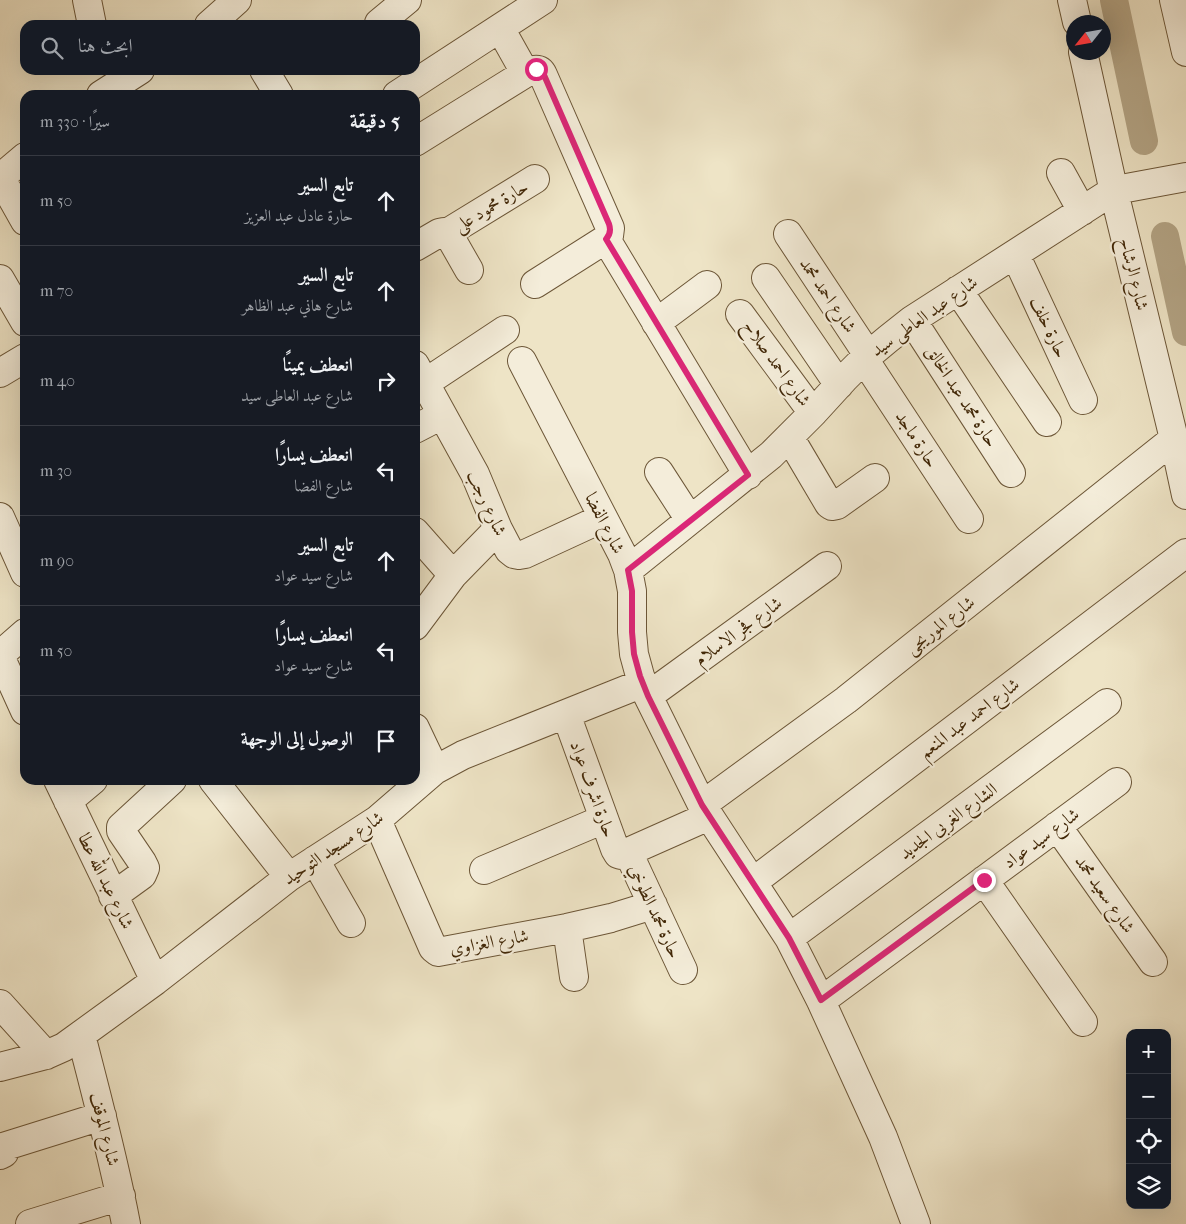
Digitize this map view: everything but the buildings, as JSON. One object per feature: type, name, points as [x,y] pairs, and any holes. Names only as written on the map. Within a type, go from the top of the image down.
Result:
[{"type":"street","points":[[87,0],[91,20]]},
{"type":"street","points":[[405,90],[544,0]]},
{"type":"street","points":[[1072,0],[1075,15]]},
{"type":"street","points":[[1174,0],[1186,52]]},
{"type":"street","points":[[382,20],[403,1]]},
{"type":"street","points":[[500,28],[521,66],[526,71],[529,71]]},
{"type":"street","name":"شارع الرشاح","points":[[1085,60],[1186,495]]},
{"type":"street","points":[[420,139],[529,71],[536,69],[544,75],[609,224],[610,232],[606,239],[535,284]]},
{"type":"street","points":[[102,86],[128,75]]},
{"type":"street","points":[[267,75],[276,90]]},
{"type":"street","points":[[20,161],[0,177],[20,212]]},
{"type":"street","points":[[1061,173],[1082,211]]},
{"type":"street","name":"شارع عبد العاطى سيد","points":[[628,570],[748,475],[790,438],[866,357],[912,320],[1114,192],[1186,176]]},
{"type":"street","name":"حارة محمود على","points":[[420,244],[439,233],[447,233],[535,179]]},
{"type":"street","points":[[447,233],[469,270]]},
{"type":"street","name":"شارع احمد محمد","points":[[788,234],[866,357]]},
{"type":"street","points":[[606,239],[748,475]]},
{"type":"street","name":"حارة خلف","points":[[1015,254],[1084,400]]},
{"type":"street","points":[[766,278],[839,385]]},
{"type":"street","points":[[0,279],[20,306]]},
{"type":"street","points":[[656,323],[707,285]]},
{"type":"street","points":[[958,290],[1047,422]]},
{"type":"street","name":"شارع احمد صلاح","points":[[740,314],[814,413]]},
{"type":"street","name":"حارة محمد عبد الخالق","points":[[912,320],[1011,473]]},
{"type":"street","points":[[420,374],[505,330]]},
{"type":"street","name":"حارة ماجد","points":[[866,357],[969,519]]},
{"type":"street","points":[[0,373],[20,361]]},
{"type":"street","name":"شارع الفضا","points":[[522,361],[622,554],[628,570],[632,591],[634,654],[646,690]]},
{"type":"street","name":"شارع رجب","points":[[420,374],[475,474],[498,529],[509,550],[514,554],[519,555],[603,518]]},
{"type":"street","points":[[420,426],[442,415]]},
{"type":"street","points":[[790,438],[829,504],[832,506],[837,505],[875,478]]},
{"type":"street","name":"شارع الموريجى","points":[[628,852],[706,810],[1174,439]]},
{"type":"street","points":[[659,472],[690,520]]},
{"type":"street","points":[[0,517],[20,562]]},
{"type":"street","points":[[420,619],[453,575],[498,529]]},
{"type":"street","points":[[420,538],[453,575]]},
{"type":"street","name":"شارع احمد عبد المنعم","points":[[753,882],[1186,553]]},
{"type":"street","name":"شارع فجر الاسلام","points":[[646,690],[827,566]]},
{"type":"street","points":[[20,637],[1,651],[20,698]]},
{"type":"street","points":[[646,690],[706,810],[789,938],[821,1000],[883,1137],[916,1224]]},
{"type":"street","name":"شارع مسجد التوحيد","points":[[420,783],[435,770],[463,755],[566,714],[646,690]]},
{"type":"street","name":"الشارع الغربى الجديد","points":[[789,938],[1107,703]]},
{"type":"street","name":"حارة اشرف عواد","points":[[566,714],[616,851],[621,854],[628,852]]},
{"type":"street","points":[[420,738],[435,770]]},
{"type":"street","name":"شارع سيد عواد","points":[[821,1000],[1117,782]]},
{"type":"street","points":[[63,790],[78,785]]},
{"type":"street","points":[[113,896],[142,875],[145,868],[121,831],[122,827],[167,785]]},
{"type":"street","points":[[218,785],[289,877]]},
{"type":"street","name":"شارع مسجد التوحيد","points":[[0,1067],[46,1055],[64,1047],[155,981],[289,877],[377,820],[418,785]]},
{"type":"street","name":"شارع عبد الله عطا","points":[[63,790],[155,981]]},
{"type":"street","points":[[484,870],[604,819]]},
{"type":"street","name":"شارع الغزاوي","points":[[377,820],[433,948],[438,952],[567,928],[611,918],[652,905]]},
{"type":"street","name":"شارع سعيد محمد","points":[[1057,826],[1153,962]]},
{"type":"street","name":"حارة محمد الطوخي","points":[[628,852],[683,970]]},
{"type":"street","points":[[315,860],[351,923]]},
{"type":"street","points":[[984,880],[1083,1022]]},
{"type":"street","points":[[567,928],[574,977]]},
{"type":"street","points":[[0,1004],[46,1055]]},
{"type":"street","name":"شارع الموقف","points":[[81,1035],[102,1116],[126,1224]]},
{"type":"street","points":[[0,1155],[4,1154],[6,1146],[102,1116]]},
{"type":"street","points":[[30,1224],[121,1196]]},
{"type":"waterway","points":[[1114,0],[1144,141]]},
{"type":"waterway","points":[[1165,236],[1186,332]]},
{"type":"route","points":[[536,69],[544,75],[609,224],[610,232],[606,239],[748,475],[628,570],[632,591],[634,654],[640,676],[670,742],[702,805],[789,938],[821,1000],[984,880]]}]
